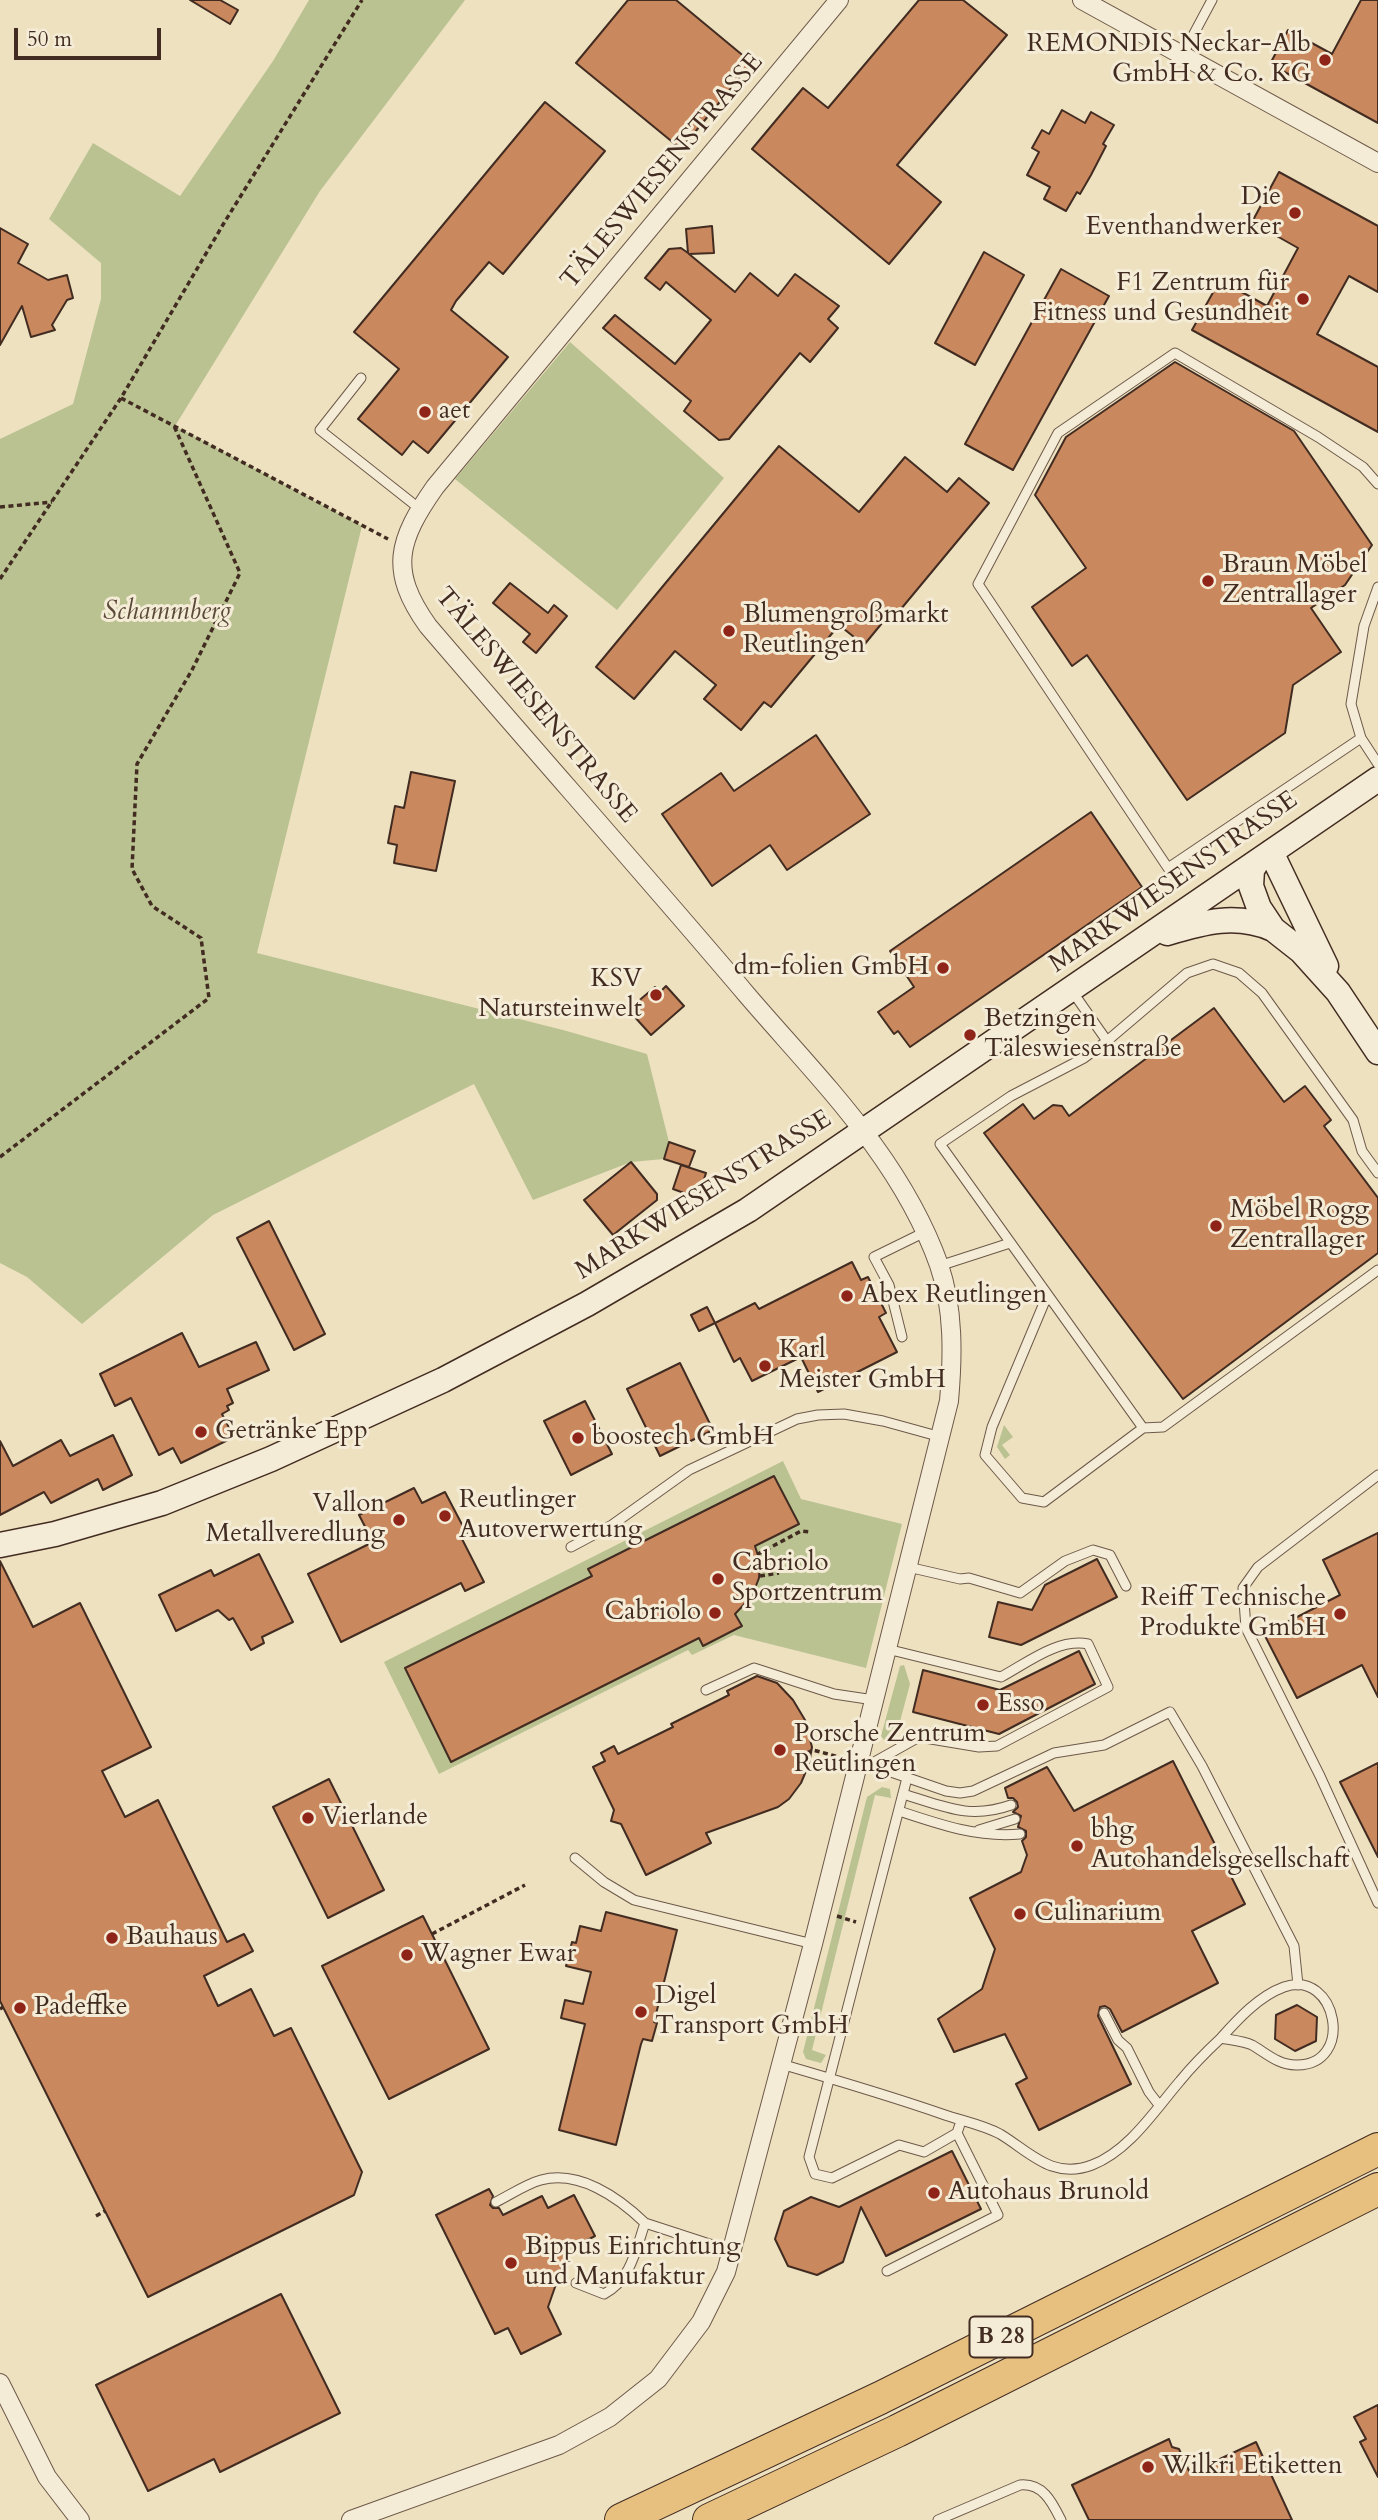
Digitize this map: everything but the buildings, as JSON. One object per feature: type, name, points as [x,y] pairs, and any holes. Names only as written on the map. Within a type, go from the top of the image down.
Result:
[{"type":"highway","name":"B 28","points":[[621,2520],[868,2403],[1378,2148]]},
{"type":"highway","name":"B 28","points":[[709,2520],[897,2431],[1378,2189]]},
{"type":"street","name":"TÄLESWIESENSTRASSE","points":[[351,2520],[559,2445],[610,2417],[658,2379],[701,2322],[726,2273],[821,1912],[864,1763],[874,1700],[949,1401],[952,1353],[950,1316],[939,1266],[895,1174],[827,1085],[428,626],[410,597],[402,565],[408,528],[435,487],[839,0]]},
{"type":"street","points":[[1082,0],[1378,163]]},
{"type":"street","name":"MARKWIESENSTRASSE","points":[[0,1545],[69,1530],[162,1503],[271,1459],[443,1380],[587,1304],[748,1210],[1378,779]]},
{"type":"street","points":[[1273,929],[1259,908],[1251,886],[1252,870],[1264,857],[1339,992],[1378,1052]]},
{"type":"street","points":[[1152,934],[1168,933],[1204,922],[1227,919],[1261,923],[1301,951],[1339,992]]},
{"type":"street","points":[[0,2383],[47,2477],[80,2520]]},
{"type":"lane","points":[[1182,56],[1212,0]]},
{"type":"lane","points":[[1361,738],[1168,868],[978,584],[1058,433],[1175,354],[1318,437],[1363,467],[1378,484]]},
{"type":"lane","points":[[362,378],[320,430],[420,509]]},
{"type":"lane","points":[[1378,587],[1364,626],[1351,704],[1361,738],[1378,764]]},
{"type":"lane","points":[[1143,1428],[940,1144],[1011,1096],[1084,1058],[1187,973],[1213,964],[1240,973],[1262,993],[1353,1120],[1362,1151],[1378,1173]]},
{"type":"lane","points":[[1071,990],[1107,1041]]},
{"type":"lane","points":[[902,1337],[889,1285],[874,1257],[925,1232]]},
{"type":"lane","points":[[939,1266],[1010,1243]]},
{"type":"lane","points":[[1047,1296],[992,1427],[985,1455],[1023,1498],[1044,1502],[1143,1428],[1163,1427],[1378,1270]]},
{"type":"lane","points":[[571,1547],[612,1525],[689,1470],[797,1419],[844,1414],[883,1421],[941,1437]]},
{"type":"lane","points":[[1378,1475],[1258,1567],[1243,1588],[1246,1628],[1320,1776],[1378,1903]]},
{"type":"lane","points":[[908,1567],[960,1579],[969,1578],[1020,1593],[1065,1562],[1093,1550],[1110,1555],[1126,1586]]},
{"type":"lane","points":[[864,1763],[919,1737],[979,1747],[997,1746],[1108,1687],[1088,1644],[1074,1641],[1054,1648],[1001,1676],[887,1649]]},
{"type":"lane","points":[[706,1689],[754,1668],[834,1694],[874,1700]]},
{"type":"lane","points":[[864,1763],[946,1791],[973,1791],[1054,1753],[1104,1745],[1170,1712],[1202,1766],[1294,1946],[1298,1985]]},
{"type":"lane","points":[[907,1778],[809,2157],[815,2174],[832,2178],[900,2145],[923,2152],[957,2133],[961,2120]]},
{"type":"lane","points":[[903,1794],[953,1810],[979,1813],[1011,1805]]},
{"type":"lane","points":[[899,1811],[958,1830],[1000,1836],[1020,1834]]},
{"type":"lane","points":[[977,1831],[1015,1819]]},
{"type":"lane","points":[[575,1858],[591,1872],[634,1900],[813,1944]]},
{"type":"lane","points":[[781,2064],[877,2091],[984,2127],[1002,2135],[1041,2163],[1059,2168],[1079,2168],[1098,2162],[1120,2148],[1198,2060],[1236,2022],[1274,1992],[1286,1986],[1309,1988],[1323,1998],[1331,2010],[1334,2023],[1332,2038],[1325,2054],[1310,2063],[1298,2066],[1270,2057],[1250,2044],[1221,2038]]},
{"type":"lane","points":[[1104,2013],[1159,2105]]},
{"type":"lane","points":[[887,2272],[998,2214],[957,2133]]},
{"type":"lane","points":[[496,2202],[539,2180],[561,2177],[600,2189],[645,2222],[732,2251]]},
{"type":"lane","points":[[576,2283],[604,2294],[616,2288],[629,2269],[645,2222]]},
{"type":"lane","points":[[938,2520],[1020,2485],[1031,2484],[1044,2493],[1061,2520]]},
{"type":"path","points":[[0,579],[121,398],[224,223],[362,0]]},
{"type":"path","points":[[121,398],[403,547]]},
{"type":"path","points":[[0,1157],[209,998],[201,938],[152,905],[132,869],[136,764],[192,670],[240,573],[174,426]]},
{"type":"path","points":[[0,507],[52,502]]},
{"type":"path","points":[[758,1553],[801,1531],[810,1532]]},
{"type":"path","points":[[760,1576],[779,1573]]},
{"type":"path","points":[[807,1753],[813,1750],[839,1757]]},
{"type":"path","points":[[432,1934],[525,1885]]},
{"type":"path","points":[[821,1912],[869,1925]]},
{"type":"path","points":[[96,2216],[105,2211]]},
{"type":"green space","name":"Schammberg","points":[[309,0],[465,0],[320,191],[175,426],[362,526],[257,953],[563,1030],[647,1054],[669,1142],[664,1159],[631,1162],[533,1200],[474,1084],[213,1215],[82,1324],[27,1277],[0,1263],[0,439],[73,404],[101,299],[101,263],[49,219],[93,143],[180,196],[273,61]]},
{"type":"green space","points":[[570,342],[724,478],[617,610],[455,479]]},
{"type":"green space","points":[[1004,1425],[1013,1437],[1002,1445],[1010,1455],[1005,1459],[997,1447]]},
{"type":"green space","name":"Cabriolo Sportzentrum","points":[[783,1461],[801,1499],[902,1524],[866,1668],[734,1635],[692,1655],[688,1650],[439,1774],[384,1662]]},
{"type":"green space","points":[[904,1665],[910,1684],[898,1729],[884,1740],[881,1736],[900,1666]]},
{"type":"green space","points":[[882,1787],[890,1789],[891,1798],[875,1795],[812,2050],[826,2055],[821,2063],[806,2059],[803,2052],[867,1797]]},
{"type":"place","name":"REMONDIS Neckar-Alb GmbH & Co. KG","points":[[1325,60]]},
{"type":"place","name":"Die Eventhandwerker","points":[[1295,213]]},
{"type":"place","name":"F1 Zentrum für Fitness und Gesundheit","points":[[1303,299]]},
{"type":"place","name":"aet","points":[[425,412]]},
{"type":"place","name":"Braun Möbel Zentrallager","points":[[1208,581]]},
{"type":"place","name":"Blumengroßmarkt Reutlingen","points":[[729,631]]},
{"type":"place","name":"dm-folien GmbH","points":[[943,968]]},
{"type":"place","name":"KSV Natursteinwelt","points":[[656,995]]},
{"type":"place","name":"Betzingen Täleswiesenstraße","points":[[970,1035]]},
{"type":"place","name":"Möbel Rogg Zentrallager","points":[[1216,1226]]},
{"type":"place","name":"Abex Reutlingen","points":[[847,1296]]},
{"type":"place","name":"Karl Meister GmbH","points":[[765,1366]]},
{"type":"place","name":"Getränke Epp","points":[[201,1432]]},
{"type":"place","name":"boostech GmbH","points":[[578,1438]]},
{"type":"place","name":"Reutlinger Autoverwertung","points":[[445,1516]]},
{"type":"place","name":"Vallon Metallveredlung","points":[[399,1520]]},
{"type":"place","name":"Cabriolo Sportzentrum","points":[[718,1579]]},
{"type":"place","name":"Cabriolo","points":[[715,1613]]},
{"type":"place","name":"Reiff Technische Produkte GmbH","points":[[1340,1614]]},
{"type":"place","name":"Esso","points":[[983,1705]]},
{"type":"place","name":"Porsche Zentrum Reutlingen","points":[[780,1750]]},
{"type":"place","name":"Vierlande","points":[[308,1818]]},
{"type":"place","name":"bhg Autohandelsgesellschaft","points":[[1077,1846]]},
{"type":"place","name":"Culinarium","points":[[1020,1914]]},
{"type":"place","name":"Bauhaus","points":[[112,1938]]},
{"type":"place","name":"Wagner Ewar","points":[[407,1955]]},
{"type":"place","name":"Padeffke","points":[[20,2008]]},
{"type":"place","name":"Digel Transport GmbH","points":[[641,2012]]},
{"type":"place","name":"Autohaus Brunold","points":[[934,2193]]},
{"type":"place","name":"Bippus Einrichtung und Manufaktur","points":[[511,2263]]},
{"type":"place","name":"Wilkri Etiketten","points":[[1148,2467]]}]
